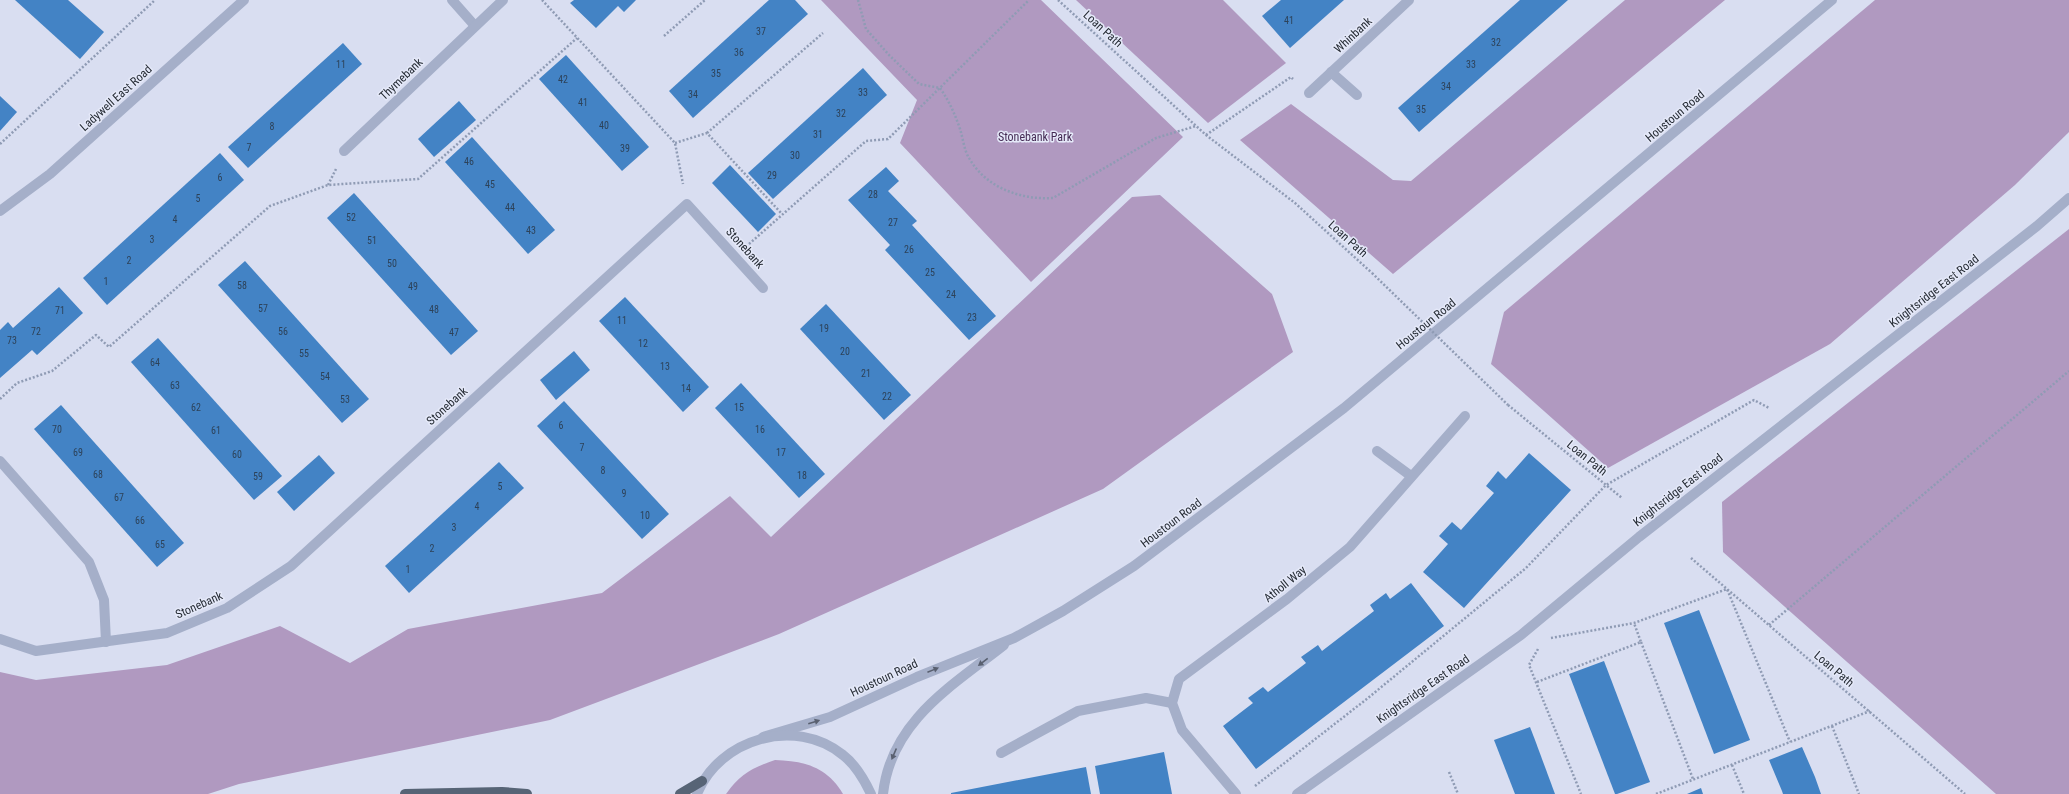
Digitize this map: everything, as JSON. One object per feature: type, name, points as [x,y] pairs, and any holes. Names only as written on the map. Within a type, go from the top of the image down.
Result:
[{"type":"main road","points":[[680,794],[702,781]]},
{"type":"main road","points":[[405,794],[502,792],[527,794]]},
{"type":"street","name":"Ladywell East Road","points":[[0,211],[50,174],[244,0]]},
{"type":"street","points":[[452,0],[475,26]]},
{"type":"street","name":"Thymebank","points":[[344,151],[502,0]]},
{"type":"street","name":"Whinbank","points":[[1308,93],[1409,0]]},
{"type":"street","name":"Houstoun Road","points":[[763,737],[830,717],[917,677],[1014,638],[1063,611],[1134,566],[1344,408],[1832,0]]},
{"type":"street","points":[[1331,72],[1357,95]]},
{"type":"street","name":"Knightsridge East Road","points":[[1297,794],[1521,635],[1639,537],[2037,226],[2069,198]]},
{"type":"street","name":"Stonebank","points":[[0,639],[36,651],[106,642],[167,633],[227,608],[291,566],[687,204],[763,288]]},
{"type":"street","name":"Atholl Way","points":[[1172,703],[1179,679],[1287,599],[1350,547],[1464,416]]},
{"type":"street","points":[[1377,451],[1411,476]]},
{"type":"street","points":[[0,461],[89,562],[104,600],[106,642]]},
{"type":"street","name":"Houstoun Road","points":[[883,794],[893,755],[903,735],[918,715],[936,699],[1014,638]]},
{"type":"street","points":[[1002,753],[1078,711],[1146,698],[1172,703],[1182,730],[1236,794]]},
{"type":"street","points":[[697,794],[702,781],[724,757],[739,746],[763,737],[791,735],[818,741],[842,754],[862,775],[871,794]]},
{"type":"path","points":[[0,144],[154,0]]},
{"type":"path","points":[[542,0],[675,142],[687,204]]},
{"type":"path","points":[[664,36],[705,0]]},
{"type":"path","points":[[858,0],[866,30],[919,84],[940,88],[951,105],[968,158],[982,176],[1005,191],[1035,199],[1053,198],[1156,138],[1196,126]]},
{"type":"path","points":[[735,256],[866,141],[888,139],[1029,0]]},
{"type":"path","name":"Loan Path","points":[[1058,0],[1206,135],[1295,203],[1372,273],[1508,405],[1622,498]]},
{"type":"path","points":[[675,142],[707,134],[823,33]]},
{"type":"path","points":[[0,398],[17,384],[52,371],[96,335],[109,347],[270,206],[328,184],[418,179],[576,38]]},
{"type":"path","points":[[1206,135],[1291,78],[1308,93]]},
{"type":"path","points":[[707,134],[782,214]]},
{"type":"path","points":[[1768,625],[2069,371]]},
{"type":"path","points":[[1252,789],[1368,698],[1526,568],[1606,485],[1754,400],[1792,418]]},
{"type":"path","name":"Loan Path","points":[[1691,558],[1965,794]]},
{"type":"path","points":[[1521,635],[1544,639],[1634,623],[1727,589],[1790,742]]},
{"type":"path","points":[[1634,623],[1694,779]]},
{"type":"path","points":[[1544,639],[1529,665],[1581,794]]},
{"type":"path","points":[[1537,682],[1641,642]]},
{"type":"path","points":[[1656,794],[1870,711]]},
{"type":"path","points":[[1832,726],[1859,794]]},
{"type":"path","points":[[1732,764],[1744,794]]},
{"type":"path","points":[[1449,772],[1458,794]]},
{"type":"green space","name":"Stonebank Park","points":[[821,0],[1041,0],[1183,137],[1031,282],[900,143],[917,100]]},
{"type":"green space","points":[[1076,0],[1223,0],[1286,63],[1208,123]]},
{"type":"green space","points":[[1625,0],[1725,0],[1393,274],[1240,140],[1291,104],[1393,180],[1411,181]]},
{"type":"green space","points":[[1875,0],[2069,0],[2069,132],[2015,185],[1830,344],[1608,468],[1491,364],[1504,312]]},
{"type":"green space","points":[[1160,195],[1272,294],[1293,352],[1103,489],[779,634],[550,720],[239,784],[208,794],[0,794],[0,672],[36,680],[167,665],[280,626],[350,663],[408,629],[602,593],[730,496],[771,537],[1132,197]]},
{"type":"green space","points":[[2069,229],[2069,794],[1996,794],[1723,552],[1722,502]]},
{"type":"green space","points":[[775,760],[796,762],[814,767],[830,777],[843,794],[726,794],[736,781],[747,772]]},
{"type":"building","points":[[15,0],[68,0],[104,32],[80,59]]},
{"type":"building","points":[[574,0],[636,0],[624,12],[618,6],[596,28],[570,3]]},
{"type":"building","points":[[769,0],[795,0],[808,14],[693,118],[669,91]]},
{"type":"building","points":[[1281,0],[1344,0],[1290,48],[1262,16]]},
{"type":"building","points":[[1520,0],[1568,0],[1419,132],[1398,108]]},
{"type":"building","points":[[343,43],[362,64],[248,168],[228,147]]},
{"type":"building","points":[[566,55],[649,147],[622,171],[539,79]]},
{"type":"building","points":[[863,68],[887,95],[773,199],[748,173]]},
{"type":"building","points":[[0,96],[17,112],[0,131]]},
{"type":"building","points":[[459,101],[476,120],[434,157],[418,139]]},
{"type":"building","points":[[472,137],[555,230],[528,254],[445,162]]},
{"type":"building","points":[[220,153],[244,180],[107,305],[83,278]]},
{"type":"building","points":[[730,165],[776,214],[758,232],[712,183]]},
{"type":"building","points":[[886,167],[899,181],[888,191],[917,221],[912,225],[996,316],[969,340],[885,250],[890,245],[848,200]]},
{"type":"building","points":[[354,193],[478,331],[451,355],[327,218]]},
{"type":"building","points":[[245,261],[369,399],[342,423],[218,285]]},
{"type":"building","points":[[59,287],[83,313],[37,355],[32,350],[0,378],[0,330],[8,322],[13,328]]},
{"type":"building","points":[[625,297],[709,387],[683,412],[599,321]]},
{"type":"building","points":[[826,304],[911,395],[884,420],[800,329]]},
{"type":"building","points":[[158,338],[282,476],[254,500],[131,362]]},
{"type":"building","points":[[574,351],[590,370],[556,400],[540,380]]},
{"type":"building","points":[[741,383],[825,474],[799,498],[715,408]]},
{"type":"building","points":[[564,401],[669,514],[642,539],[537,426]]},
{"type":"building","points":[[61,405],[184,543],[157,567],[34,429]]},
{"type":"building","points":[[1529,453],[1571,490],[1464,608],[1423,572],[1448,544],[1439,536],[1452,522],[1461,530],[1494,493],[1486,486],[1498,471],[1506,479]]},
{"type":"building","points":[[319,455],[335,473],[294,511],[277,492]]},
{"type":"building","points":[[499,462],[524,488],[409,593],[385,566]]},
{"type":"building","points":[[1411,583],[1444,626],[1256,769],[1223,726],[1253,703],[1248,698],[1263,687],[1268,692],[1306,663],[1301,657],[1318,645],[1322,651],[1374,611],[1370,605],[1386,593],[1390,599]]},
{"type":"building","points":[[1699,610],[1750,740],[1714,754],[1664,623]]},
{"type":"building","points":[[1604,661],[1650,782],[1617,794],[1615,794],[1569,674]]},
{"type":"building","points":[[1530,727],[1555,794],[1515,794],[1494,740]]},
{"type":"building","points":[[1802,747],[1821,794],[1783,794],[1769,760]]},
{"type":"building","points":[[1164,752],[1172,794],[1100,794],[1095,766]]},
{"type":"building","points":[[1086,767],[1091,794],[951,794],[951,793]]},
{"type":"building","points":[[1701,788],[1703,794],[1687,794]]}]
